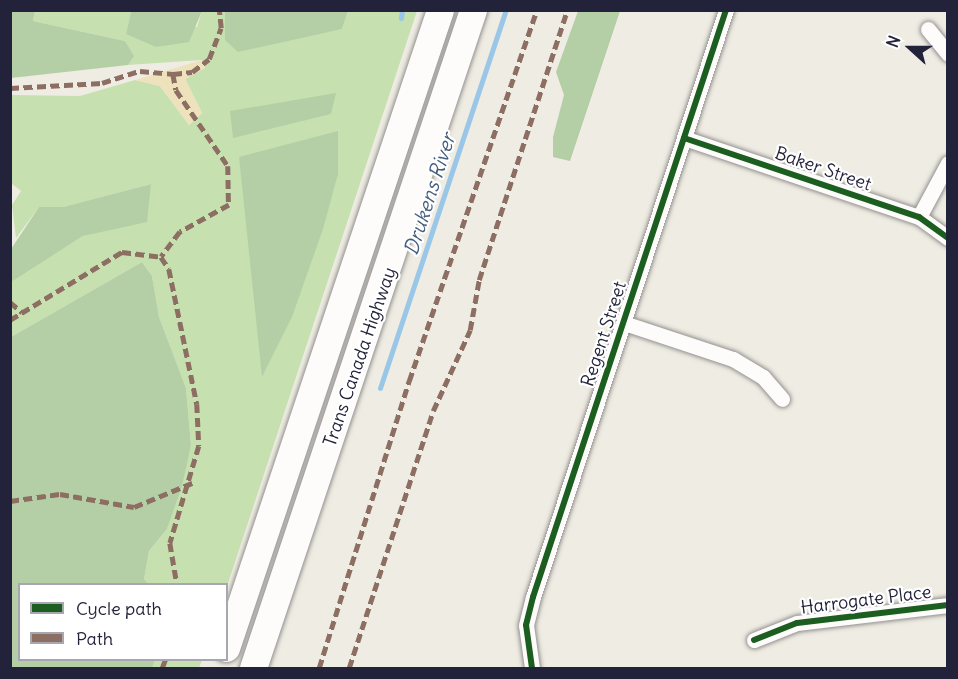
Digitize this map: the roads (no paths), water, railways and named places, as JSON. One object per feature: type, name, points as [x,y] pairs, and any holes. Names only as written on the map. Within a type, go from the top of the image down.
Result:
[{"type":"highway","name":"Trans Canada Highway","points":[[228,642],[440,10]]},
{"type":"highway","name":"Trans Canada Highway","points":[[253,669],[473,10]]},
{"type":"street","name":"Regent Street","points":[[532,669],[526,625],[533,597],[726,10]]},
{"type":"street","points":[[928,29],[948,54]]},
{"type":"street","name":"Baker Street","points":[[684,138],[918,217],[948,238]]},
{"type":"street","points":[[918,217],[948,163]]},
{"type":"street","points":[[624,323],[733,359],[763,377],[782,399]]},
{"type":"street","name":"Harrogate Place","points":[[754,640],[797,623],[948,605]]},
{"type":"waterway","points":[[401,18],[402,10]]},
{"type":"waterway","name":"Drukens River","points":[[380,388],[506,10]]}]
